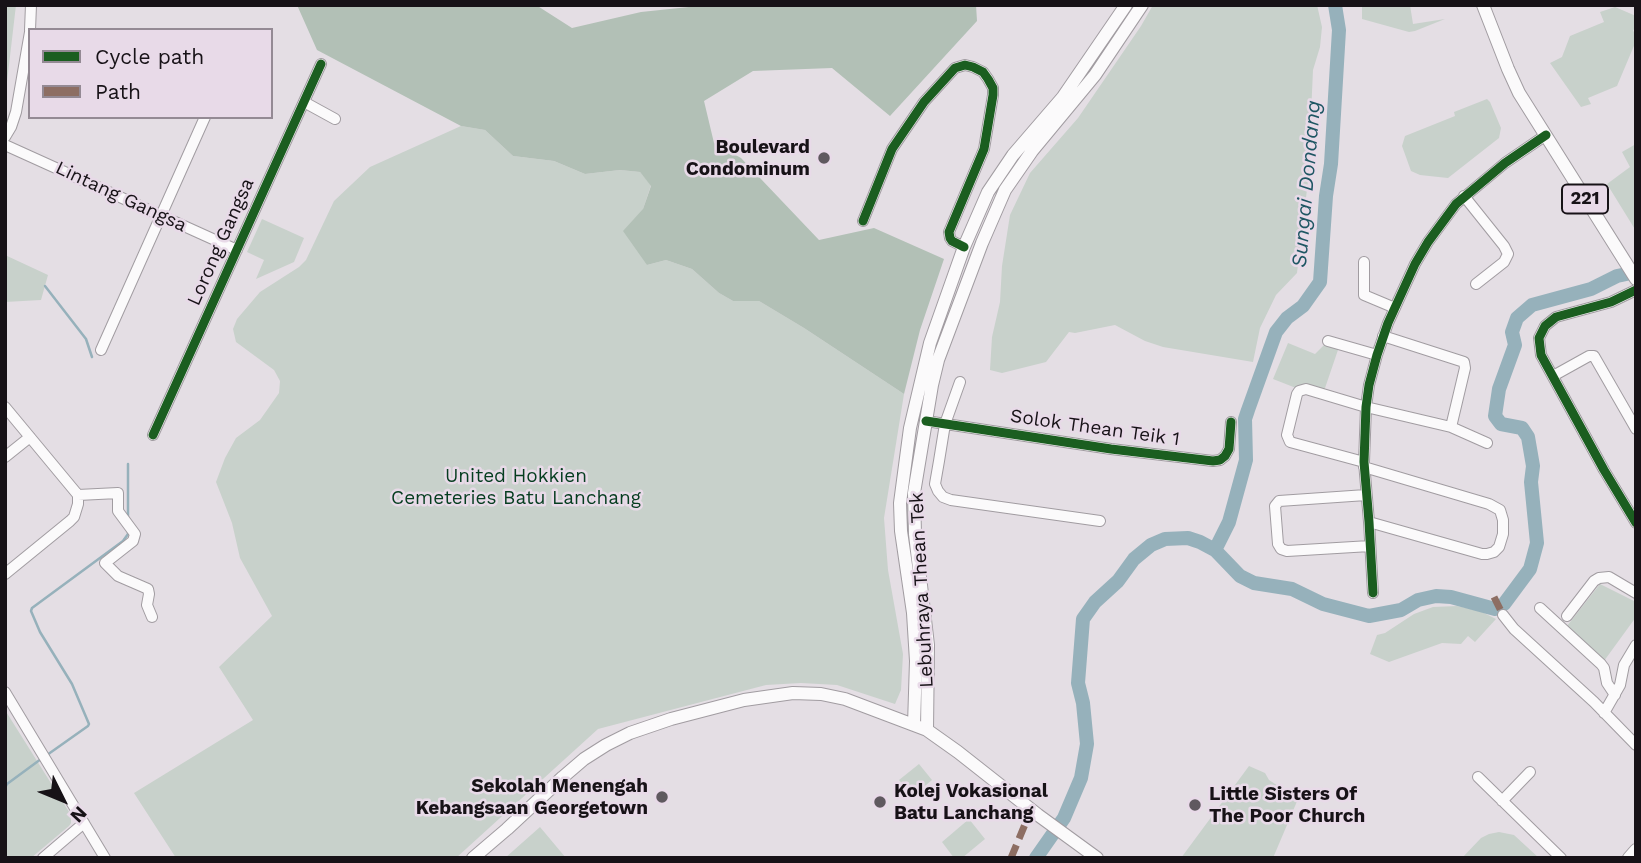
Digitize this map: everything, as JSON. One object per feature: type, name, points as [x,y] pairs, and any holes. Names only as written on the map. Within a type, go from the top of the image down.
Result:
[{"type":"main road","name":"Lebuhraya Thean Tek","points":[[914,724],[916,677],[913,613],[901,531],[900,503],[910,428],[930,343],[964,247],[988,192],[1013,155],[1063,97],[1126,5]]},
{"type":"main road","name":"221","points":[[1486,6],[1513,81],[1636,279]]},
{"type":"main road","name":"Lebuhraya Thean Tek","points":[[927,730],[928,645],[914,512],[917,470],[938,360],[997,205],[1016,173],[1095,75],[1140,7]]},
{"type":"main road","points":[[958,305],[970,257],[964,247],[976,241],[997,205]]},
{"type":"main road","points":[[879,711],[905,707],[916,677]]},
{"type":"main road","points":[[473,858],[584,759],[606,745],[650,726],[744,701],[793,693],[821,694],[845,699],[927,730],[1097,858]]},
{"type":"main road","points":[[1629,858],[1636,849]]},
{"type":"street","points":[[30,28],[32,5]]},
{"type":"street","points":[[5,137],[16,112],[28,43]]},
{"type":"street","name":"Lorong Gangsa","points":[[153,435],[321,64]]},
{"type":"street","points":[[863,221],[892,149],[923,102],[955,68],[965,65],[974,67],[988,79],[993,95],[984,149],[949,232],[950,238],[964,247]]},
{"type":"street","points":[[304,103],[335,119]]},
{"type":"street","points":[[101,350],[204,119]]},
{"type":"street","points":[[1373,593],[1364,464],[1366,407],[1369,385],[1383,336],[1415,264],[1450,212],[1464,196],[1505,163],[1546,135]]},
{"type":"street","name":"Lintang Gangsa","points":[[5,145],[237,250]]},
{"type":"street","points":[[1464,196],[1508,254],[1504,262],[1476,284]]},
{"type":"street","points":[[1364,262],[1364,295],[1395,307]]},
{"type":"street","points":[[1636,290],[1611,302],[1556,317],[1545,326],[1539,338],[1541,355],[1636,523]]},
{"type":"street","points":[[1383,336],[1464,362],[1465,368],[1451,428]]},
{"type":"street","points":[[1328,341],[1377,355]]},
{"type":"street","points":[[1553,376],[1589,356],[1594,356],[1636,429]]},
{"type":"street","points":[[960,382],[945,424],[935,484],[943,497],[1100,521]]},
{"type":"street","points":[[1369,522],[1487,554],[1499,547],[1503,534],[1500,510],[1489,504],[1290,442],[1287,435],[1297,394],[1302,389],[1451,428],[1487,443]]},
{"type":"street","points":[[5,407],[78,495],[77,510],[70,521],[5,574]]},
{"type":"street","name":"Solok Thean Teik 1","points":[[926,421],[1111,449],[1213,461],[1220,460],[1229,449],[1231,422]]},
{"type":"street","points":[[5,457],[30,437]]},
{"type":"street","points":[[78,495],[118,493],[117,507],[135,534],[133,541],[105,563],[118,576],[148,589],[147,605],[152,617]]},
{"type":"street","points":[[1366,495],[1279,501],[1275,506],[1278,544],[1281,549],[1287,551],[1370,546]]},
{"type":"street","points":[[1567,615],[1599,578],[1609,577],[1636,593]]},
{"type":"street","points":[[1540,608],[1601,664],[1607,683],[1615,695]]},
{"type":"street","points":[[1503,615],[1635,743]]},
{"type":"street","points":[[1604,713],[1620,685],[1624,665],[1636,645]]},
{"type":"street","points":[[5,692],[105,858]]},
{"type":"street","points":[[1502,801],[1530,772]]},
{"type":"street","points":[[1478,777],[1561,858]]},
{"type":"street","points":[[43,858],[84,823]]},
{"type":"green space","points":[[5,5],[16,5],[5,99]]},
{"type":"green space","points":[[1153,5],[1317,5],[1322,27],[1320,47],[1313,70],[1308,181],[1297,273],[1276,295],[1260,328],[1253,362],[1163,347],[1115,325],[1069,332],[1046,362],[1002,373],[990,370],[992,337],[1000,302],[1002,266],[1010,215],[1030,173],[1078,118]]},
{"type":"green space","points":[[1362,5],[1410,5],[1413,24],[1445,19],[1409,32],[1362,19]]},
{"type":"green space","points":[[1615,7],[1636,16],[1633,31],[1636,33],[1636,41],[1617,86],[1588,98],[1591,104],[1581,107],[1550,63],[1562,57],[1570,36],[1604,22],[1600,12]]},
{"type":"green space","points":[[1487,99],[1501,128],[1499,138],[1448,178],[1420,175],[1411,171],[1402,146],[1405,136],[1455,116],[1454,112]]},
{"type":"green space","name":"United Hokkien Cemeteries Batu Lanchang","points":[[461,126],[485,130],[513,156],[554,161],[585,174],[620,170],[640,172],[651,185],[643,209],[647,265],[666,260],[692,269],[719,293],[733,301],[759,301],[904,394],[884,518],[888,570],[903,654],[901,690],[895,704],[837,685],[766,685],[598,729],[456,858],[176,858],[134,793],[253,720],[219,667],[272,616],[240,558],[232,523],[216,482],[236,438],[260,420],[279,393],[280,381],[274,370],[236,342],[233,329],[237,319],[260,292],[306,260],[334,201],[370,167]]},
{"type":"green space","points":[[1636,144],[1636,231],[1607,184],[1630,167],[1622,152]]},
{"type":"green space","points":[[262,219],[304,238],[294,262],[256,279],[264,260],[247,252]]},
{"type":"green space","points":[[5,255],[48,275],[41,300],[5,302]]},
{"type":"green space","points":[[1288,343],[1315,354],[1325,344],[1339,347],[1324,391],[1296,388],[1273,379]]},
{"type":"green space","points":[[1600,584],[1636,602],[1636,617],[1604,661],[1567,626]]},
{"type":"green space","points":[[1457,606],[1480,611],[1496,619],[1475,642],[1468,636],[1461,644],[1442,643],[1389,662],[1370,654],[1377,635],[1385,633],[1414,614],[1433,607]]},
{"type":"green space","points":[[5,710],[71,815],[69,826],[31,858],[5,858]]},
{"type":"green space","points":[[919,764],[932,780],[913,796],[899,780]]},
{"type":"green space","points":[[1249,766],[1265,773],[1269,780],[1298,799],[1273,858],[1181,858]]},
{"type":"green space","points":[[969,819],[985,839],[962,858],[954,858],[942,842]]},
{"type":"green space","points":[[540,827],[566,858],[505,858]]},
{"type":"green space","points":[[1499,832],[1514,835],[1539,858],[1462,858],[1481,838]]},
{"type":"shaded area","points":[[297,5],[536,5],[572,28],[641,12],[708,5],[976,5],[977,21],[890,116],[832,68],[753,71],[704,101],[714,143],[741,158],[819,240],[874,228],[944,259],[920,330],[904,394],[759,301],[733,301],[719,293],[692,269],[666,260],[647,265],[623,231],[643,209],[651,186],[640,172],[620,170],[585,174],[554,161],[513,156],[485,130],[461,126],[317,50]]},
{"type":"waterway","name":"Sungai Dondang","points":[[1215,550],[1229,522],[1246,460],[1245,419],[1276,332],[1287,318],[1303,306],[1320,282],[1339,30],[1335,5]]},
{"type":"waterway","points":[[1036,858],[1064,818],[1081,778],[1087,744],[1078,683],[1083,619],[1134,559],[1151,545],[1165,539],[1188,538],[1215,550],[1240,576],[1254,583],[1292,589],[1323,604],[1369,616],[1401,610],[1418,600],[1436,596],[1451,597],[1495,609],[1504,604],[1530,569],[1537,543],[1531,482],[1533,466],[1528,437],[1522,428],[1501,424],[1495,416],[1499,389],[1515,345],[1512,332],[1517,318],[1532,305],[1591,289],[1617,276],[1636,272]]},
{"type":"waterway","points":[[45,286],[86,339],[92,357]]},
{"type":"waterway","points":[[128,464],[128,517]]},
{"type":"waterway","points":[[47,755],[89,724],[72,684],[40,632],[32,608],[123,541],[128,531]]},
{"type":"waterway","points":[[5,788],[41,759]]},
{"type":"marked path","points":[[1494,597],[1503,615]]},
{"type":"marked path","points":[[1011,858],[1031,810]]},
{"type":"cycle path","points":[[153,435],[321,64]]},
{"type":"cycle path","points":[[863,221],[892,149],[924,102],[955,68],[965,65],[973,67],[983,72],[993,88],[993,95],[984,149],[949,232],[952,241],[964,247]]},
{"type":"cycle path","points":[[1373,593],[1364,462],[1366,407],[1369,385],[1388,323],[1415,264],[1456,204],[1505,163],[1546,135]]},
{"type":"cycle path","points":[[1636,290],[1611,302],[1556,317],[1545,326],[1539,338],[1541,355],[1636,523]]},
{"type":"cycle path","points":[[926,421],[1111,449],[1213,461],[1220,460],[1229,449],[1231,422]]},
{"type":"place","name":"Boulevard Condominum","points":[[824,158]]},
{"type":"place","name":"Sekolah Menengah Kebangsaan Georgetown","points":[[662,797]]},
{"type":"place","name":"Kolej Vokasional Batu Lanchang","points":[[880,802]]},
{"type":"place","name":"Little Sisters Of The Poor Church","points":[[1195,805]]}]
